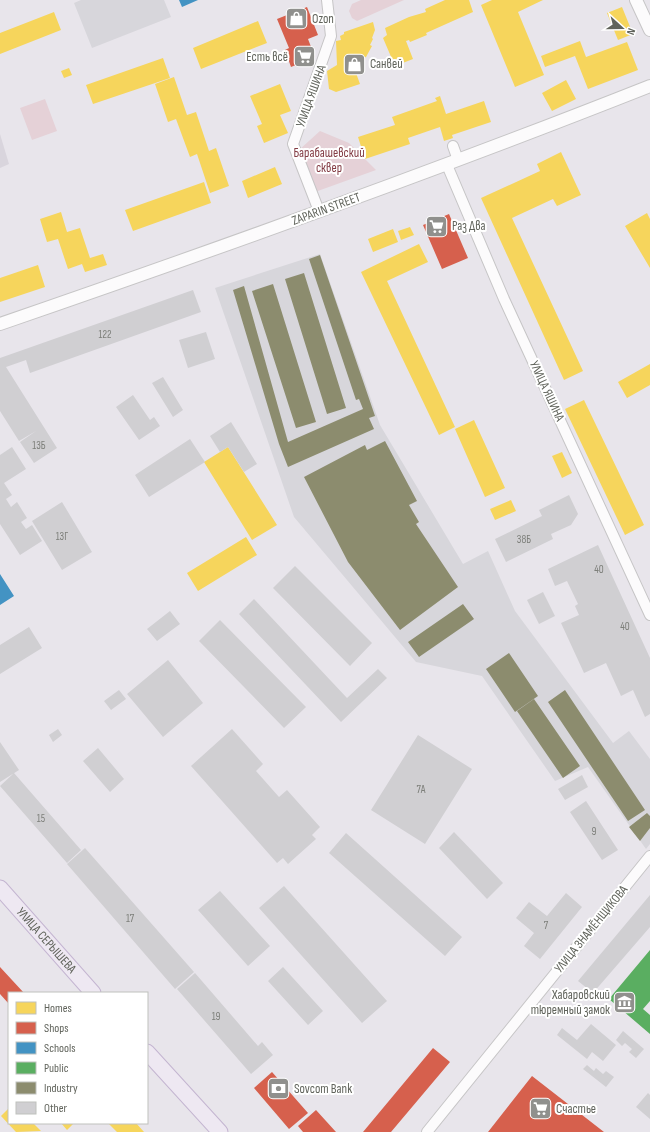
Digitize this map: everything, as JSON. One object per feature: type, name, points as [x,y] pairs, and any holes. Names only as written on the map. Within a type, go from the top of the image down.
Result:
[{"type":"main road","name":"УЛИЦА СЕРЫШЕВА","points":[[0,888],[92,992]]},
{"type":"main road","points":[[148,1053],[220,1132]]},
{"type":"street","name":"УЛИЦА ЯШИНА","points":[[319,211],[293,144],[328,48],[331,29],[326,0]]},
{"type":"street","points":[[636,0],[650,30]]},
{"type":"street","name":"ZAPARIN STREET","points":[[0,324],[136,278],[319,211],[458,160],[650,86]]},
{"type":"street","points":[[453,146],[458,160]]},
{"type":"street","name":"УЛИЦА ЯШИНА","points":[[446,164],[504,299],[650,615]]},
{"type":"street","name":"УЛИЦА ЗНАМЁНЩИКОВА","points":[[427,1132],[650,856]]},
{"type":"shaded area","points":[[81,0],[164,0],[171,17],[92,48],[74,3]]},
{"type":"shaded area","points":[[0,134],[9,164],[0,168]]},
{"type":"shaded area","points":[[320,254],[380,425],[463,564],[488,551],[515,611],[613,743],[629,731],[650,759],[650,844],[646,849],[588,767],[555,781],[482,676],[416,662],[294,517],[215,288]]},
{"type":"green space","points":[[361,0],[404,0],[357,21],[352,18],[349,11],[352,4]]},
{"type":"green space","points":[[45,99],[57,131],[32,140],[20,108]]},
{"type":"green space","name":"Барабашевский сквер","points":[[320,131],[349,143],[376,170],[315,192],[299,150]]},
{"type":"building: Homes","points":[[445,0],[469,0],[473,12],[426,33],[427,35],[410,42],[409,40],[406,41],[413,59],[395,66],[383,38],[387,35],[385,28],[409,17],[426,12],[425,9]]},
{"type":"building: Homes","points":[[492,0],[543,0],[518,12],[544,75],[515,87],[481,5]]},
{"type":"building: Homes","points":[[622,7],[633,34],[618,40],[607,13]]},
{"type":"building: Homes","points":[[54,12],[61,30],[0,54],[0,33]]},
{"type":"building: Homes","points":[[258,21],[267,43],[201,69],[193,48]]},
{"type":"building: Homes","points":[[373,22],[375,30],[370,45],[372,46],[366,57],[352,62],[360,84],[336,92],[329,89],[327,71],[337,65],[336,41],[341,40],[340,36],[344,34],[344,32]]},
{"type":"building: Homes","points":[[580,41],[586,57],[627,42],[638,70],[588,89],[575,56],[545,67],[541,56]]},
{"type":"building: Homes","points":[[163,58],[170,78],[93,104],[86,85]]},
{"type":"building: Homes","points":[[69,68],[72,75],[64,78],[61,71]]},
{"type":"building: Homes","points":[[174,77],[187,115],[196,112],[209,151],[216,148],[229,186],[210,193],[197,154],[190,157],[176,119],[168,122],[155,84]]},
{"type":"building: Homes","points":[[566,80],[576,99],[552,111],[542,93]]},
{"type":"building: Homes","points":[[280,84],[291,111],[280,115],[288,133],[264,143],[257,126],[262,124],[250,96]]},
{"type":"building: Homes","points":[[440,96],[446,114],[484,101],[491,122],[452,135],[453,138],[444,141],[440,127],[408,138],[410,144],[365,159],[358,137],[395,125],[392,117],[437,101],[435,98]]},
{"type":"building: Homes","points":[[561,152],[581,195],[557,206],[553,199],[512,218],[583,371],[564,380],[481,198],[540,171],[537,164]]},
{"type":"building: Homes","points":[[275,167],[282,184],[248,198],[242,181]]},
{"type":"building: Homes","points":[[204,182],[211,203],[133,231],[125,210]]},
{"type":"building: Homes","points":[[61,212],[67,232],[80,228],[90,258],[103,254],[107,265],[85,272],[82,264],[68,269],[58,239],[47,242],[40,219]]},
{"type":"building: Homes","points":[[647,213],[650,219],[650,268],[625,226]]},
{"type":"building: Homes","points":[[410,227],[414,235],[401,240],[398,231]]},
{"type":"building: Homes","points":[[393,229],[398,242],[373,252],[368,239]]},
{"type":"building: Homes","points":[[419,244],[428,262],[387,281],[455,427],[439,435],[361,272]]},
{"type":"building: Homes","points":[[38,265],[45,287],[0,302],[0,278]]},
{"type":"building: Homes","points":[[650,364],[650,385],[627,398],[618,382]]},
{"type":"building: Homes","points":[[584,400],[644,525],[625,535],[565,409]]},
{"type":"building: Homes","points":[[474,420],[505,488],[485,497],[455,429]]},
{"type":"building: Homes","points":[[228,447],[277,525],[252,540],[204,462]]},
{"type":"building: Homes","points":[[562,452],[572,473],[562,478],[552,456]]},
{"type":"building: Homes","points":[[511,500],[516,511],[495,520],[490,509]]},
{"type":"building: Homes","points":[[246,537],[257,555],[198,591],[187,573]]},
{"type":"building: Homes","points":[[8,1109],[8,1123],[1,1116]]},
{"type":"building: Homes","points":[[8,1124],[34,1124],[41,1131],[16,1132]]},
{"type":"building: Homes","points":[[62,1124],[73,1124],[67,1130]]},
{"type":"building: Homes","points":[[109,1124],[137,1124],[144,1132],[117,1132]]},
{"type":"building: Shops","points":[[307,7],[318,35],[308,39],[315,57],[291,67],[285,50],[289,48],[277,19]]},
{"type":"building: Shops","points":[[449,214],[468,258],[442,269],[423,225]]},
{"type":"building: Shops","points":[[0,967],[23,992],[8,992],[8,1003],[0,994]]},
{"type":"building: Shops","points":[[433,1048],[450,1062],[391,1132],[363,1132]]},
{"type":"building: Shops","points":[[272,1072],[308,1113],[289,1129],[254,1088]]},
{"type":"building: Shops","name":"Счастье","points":[[532,1076],[604,1132],[488,1132]]},
{"type":"building: Shops","points":[[316,1110],[336,1132],[303,1132],[298,1126]]},
{"type":"building: Schools","points":[[179,0],[198,0],[182,7]]},
{"type":"building: Schools","points":[[0,574],[14,596],[0,605]]},
{"type":"building: Public","points":[[650,950],[650,1001],[643,1009],[650,1015],[650,1034],[609,999]]},
{"type":"building: Industry","points":[[320,255],[375,416],[369,418],[374,429],[288,467],[279,444],[233,290],[244,286],[288,442],[363,409],[359,399],[356,400],[309,259]]},
{"type":"building: Industry","points":[[304,273],[346,408],[327,414],[285,279]]},
{"type":"building: Industry","points":[[273,284],[316,422],[296,428],[252,291]]},
{"type":"building: Industry","points":[[385,441],[417,501],[409,505],[419,522],[416,524],[458,587],[400,630],[348,562],[304,477],[365,445],[367,450]]},
{"type":"building: Industry","points":[[463,604],[474,619],[419,657],[408,642]]},
{"type":"building: Industry","points":[[509,653],[538,696],[515,712],[486,669]]},
{"type":"building: Industry","points":[[565,690],[645,810],[628,821],[548,702]]},
{"type":"building: Industry","points":[[534,699],[580,766],[563,778],[517,711]]},
{"type":"building: Industry","points":[[647,813],[650,816],[650,828],[640,841],[629,827]]},
{"type":"building: Other","points":[[193,290],[201,312],[30,373],[26,360],[6,367],[57,448],[34,463],[20,442],[36,431],[19,441],[0,411],[0,358]]},
{"type":"building: Other","points":[[206,332],[215,359],[188,368],[179,340]]},
{"type":"building: Other","points":[[163,377],[183,410],[173,417],[152,383]]},
{"type":"building: Other","points":[[133,395],[150,420],[154,417],[160,426],[139,440],[116,407]]},
{"type":"building: Other","points":[[231,422],[257,464],[244,472],[228,447],[220,452],[210,436]]},
{"type":"building: Other","points":[[190,439],[205,462],[149,497],[135,475]]},
{"type":"building: Other","points":[[12,447],[26,469],[4,483],[12,495],[6,499],[11,507],[17,502],[27,518],[21,522],[26,529],[32,525],[42,541],[20,555],[0,524],[0,455]]},
{"type":"building: Other","points":[[569,495],[578,514],[571,525],[551,534],[553,539],[506,562],[495,539],[542,516],[539,510]]},
{"type":"building: Other","points":[[62,502],[92,552],[62,570],[32,521]]},
{"type":"building: Other","points":[[598,545],[650,658],[650,714],[645,717],[633,690],[621,696],[606,663],[584,673],[561,623],[579,615],[575,606],[578,604],[567,581],[555,586],[548,569]]},
{"type":"building: Other","points":[[295,566],[372,643],[350,666],[273,588]]},
{"type":"building: Other","points":[[543,592],[555,616],[539,624],[527,600]]},
{"type":"building: Other","points":[[254,599],[347,698],[378,669],[387,678],[341,722],[239,614]]},
{"type":"building: Other","points":[[170,611],[180,624],[157,641],[147,629]]},
{"type":"building: Other","points":[[220,620],[306,707],[284,728],[199,641]]},
{"type":"building: Other","points":[[29,627],[42,648],[0,674],[0,645]]},
{"type":"building: Other","points":[[168,660],[203,703],[163,737],[127,694]]},
{"type":"building: Other","points":[[119,690],[126,699],[111,710],[104,701]]},
{"type":"building: Other","points":[[58,729],[62,735],[53,742],[49,735]]},
{"type":"building: Other","points":[[232,729],[263,764],[256,771],[279,797],[287,790],[320,827],[312,835],[316,839],[288,864],[283,858],[277,863],[191,766]]},
{"type":"building: Other","points":[[418,735],[472,769],[425,844],[371,810]]},
{"type":"building: Other","points":[[0,742],[19,770],[0,782]]},
{"type":"building: Other","points":[[98,748],[124,779],[110,792],[83,761]]},
{"type":"building: Other","points":[[14,773],[81,850],[67,863],[0,786]]},
{"type":"building: Other","points":[[582,775],[588,787],[565,800],[558,789]]},
{"type":"building: Other","points":[[586,801],[618,850],[602,860],[570,812]]},
{"type":"building: Other","points":[[454,832],[503,883],[487,899],[439,848]]},
{"type":"building: Other","points":[[346,833],[462,937],[445,956],[329,853]]},
{"type":"building: Other","points":[[85,848],[194,972],[175,989],[67,864]]},
{"type":"building: Other","points":[[284,886],[387,1001],[362,1023],[259,908]]},
{"type":"building: Other","points":[[220,891],[270,946],[248,966],[198,910]]},
{"type":"building: Other","points":[[566,893],[582,907],[540,959],[524,946],[534,933],[516,918],[529,902],[547,916]]},
{"type":"building: Other","points":[[650,895],[650,927],[593,993],[578,981]]},
{"type":"building: Other","points":[[283,967],[323,1011],[308,1025],[268,981]]},
{"type":"building: Other","points":[[195,973],[258,1046],[262,1042],[273,1055],[251,1074],[177,989]]},
{"type":"building: Other","points":[[591,1024],[616,1045],[603,1061],[592,1052],[587,1059],[557,1035],[562,1028],[577,1040]]},
{"type":"building: Other","points":[[623,1031],[644,1049],[636,1058],[629,1052],[632,1049],[625,1043],[622,1046],[616,1040]]},
{"type":"building: Other","points":[[587,1065],[594,1071],[596,1068],[603,1074],[606,1071],[614,1077],[606,1087],[583,1069]]},
{"type":"building: Other","points":[[648,1093],[650,1095],[650,1119],[636,1107]]},
{"type":"place","name":"Ozon","points":[[297,19]]},
{"type":"place","name":"Есть всё","points":[[304,57]]},
{"type":"place","name":"Санвей","points":[[355,64]]},
{"type":"place","name":"Раз Два","points":[[436,226]]},
{"type":"place","name":"Хабаровский тюремный замок","points":[[625,1002]]},
{"type":"place","name":"Sovcom Bank","points":[[279,1089]]},
{"type":"place","name":"Счастье","points":[[541,1109]]}]
